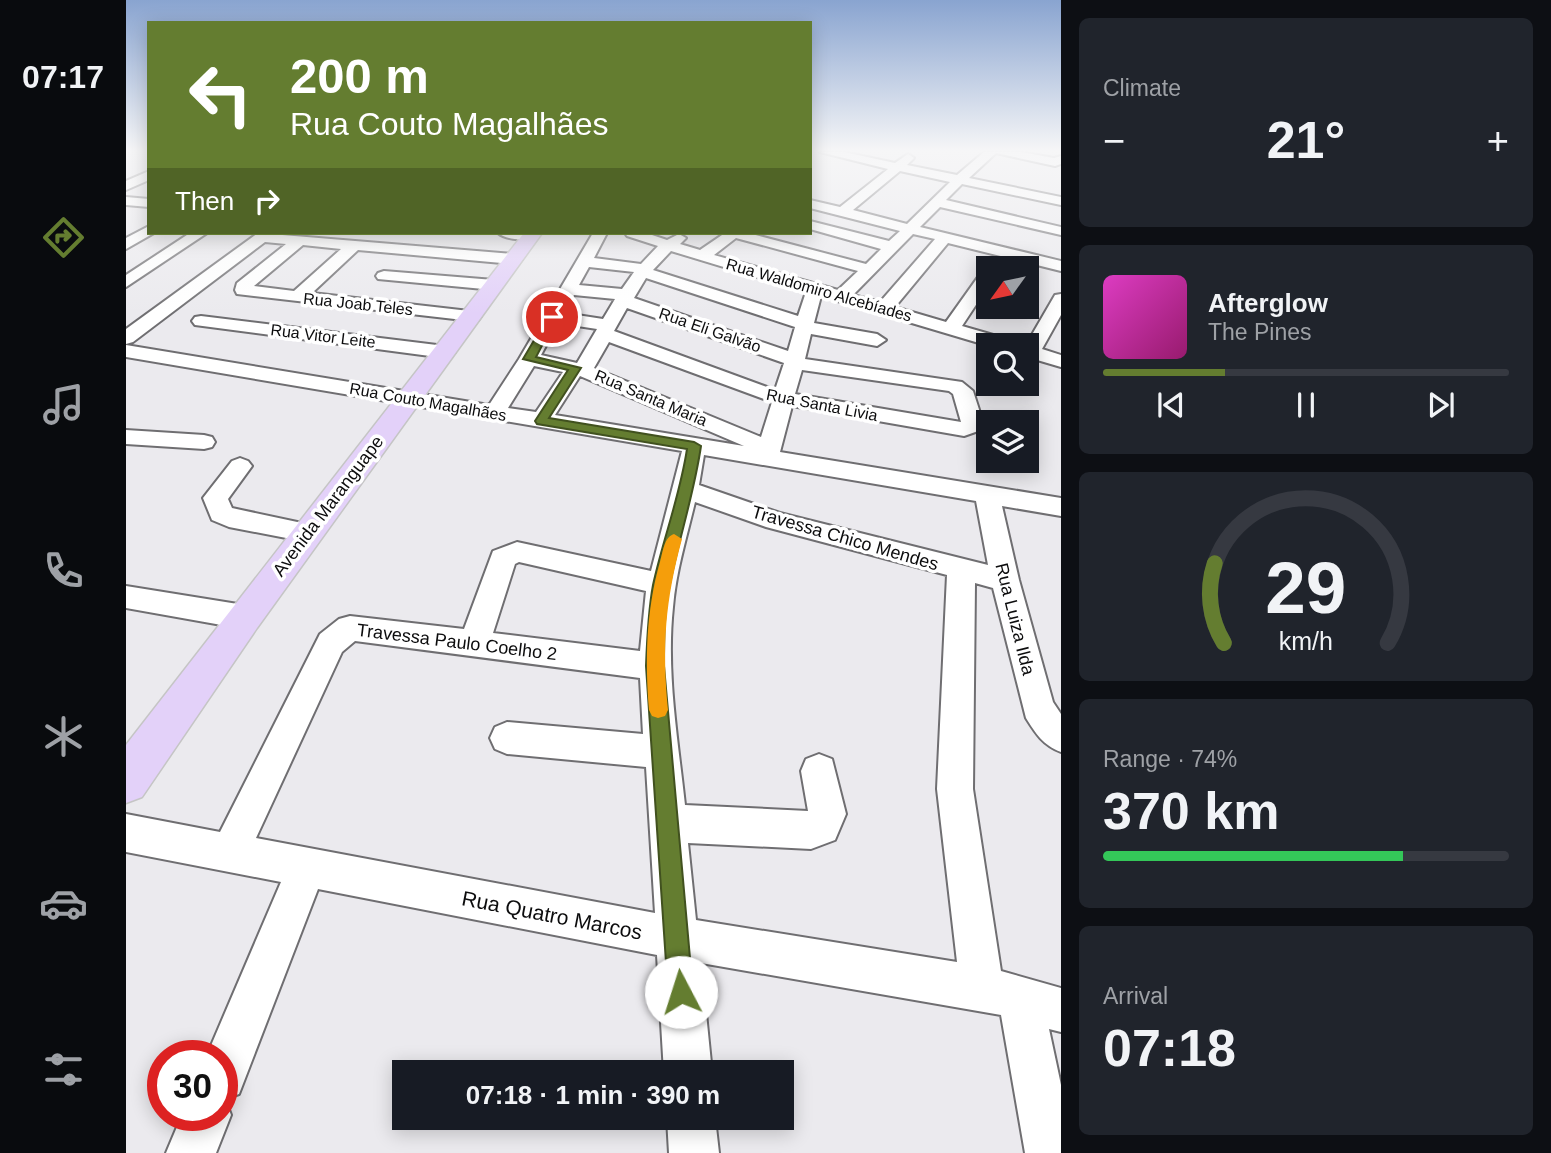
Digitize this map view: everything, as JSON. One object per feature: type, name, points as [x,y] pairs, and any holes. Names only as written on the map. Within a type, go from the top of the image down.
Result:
[{"type":"main road","name":"Avenida Maranguape","points":[[130,770],[531,235]]},
{"type":"street","points":[[817,206],[1061,266]]},
{"type":"street","points":[[843,212],[853,206]]},
{"type":"street","points":[[841,297],[930,206]]},
{"type":"street","points":[[971,206],[1061,230]]},
{"type":"street","points":[[812,226],[892,247]]},
{"type":"street","points":[[126,244],[147,231]]},
{"type":"street","points":[[126,282],[197,235]]},
{"type":"street","points":[[126,338],[264,235],[299,241],[514,259]]},
{"type":"street","points":[[358,304],[384,276],[408,235]]},
{"type":"street","points":[[495,412],[529,359],[599,235]]},
{"type":"street","name":"Rua Waldomiro Alcebíades","points":[[638,235],[976,336]]},
{"type":"street","points":[[541,421],[608,330],[645,271],[666,245],[684,235]]},
{"type":"street","points":[[702,256],[734,235]]},
{"type":"street","points":[[740,235],[867,269]]},
{"type":"street","points":[[884,309],[945,237]]},
{"type":"street","name":"Rua Joab Teles","points":[[299,241],[243,287],[245,291],[472,316]]},
{"type":"street","points":[[297,297],[353,246]]},
{"type":"street","points":[[1001,256],[1004,252]]},
{"type":"street","points":[[583,261],[645,271],[804,325],[877,340]]},
{"type":"street","points":[[384,276],[494,285]]},
{"type":"street","name":"Rua Eli Galvão","points":[[567,289],[627,298],[794,361],[955,387],[963,391],[973,425],[964,429]]},
{"type":"street","points":[[768,453],[815,289]]},
{"type":"street","points":[[951,328],[976,292]]},
{"type":"street","points":[[1039,335],[1061,299]]},
{"type":"street","points":[[253,374],[334,301]]},
{"type":"street","name":"Rua Santa Livia","points":[[552,317],[608,330],[750,390],[783,400],[964,429]]},
{"type":"street","name":"Rua Vitor Leite","points":[[201,321],[445,352]]},
{"type":"street","name":"Rua Couto Magalhães","points":[[126,351],[694,446],[768,453],[1061,508]]},
{"type":"street","points":[[1039,354],[1061,361]]},
{"type":"street","name":"Rua Santa Maria","points":[[529,359],[579,369],[768,453]]},
{"type":"street","points":[[126,436],[204,442]]},
{"type":"street","points":[[687,1060],[655,666],[656,620],[662,584],[688,490],[694,446]]},
{"type":"street","points":[[240,466],[215,498],[220,514],[307,534]]},
{"type":"street","name":"Travessa Chico Mendes","points":[[688,490],[775,521],[1004,580]]},
{"type":"street","name":"Rua Luiza Ilda","points":[[986,494],[1004,580],[1038,707],[1049,725],[1061,736]]},
{"type":"street","points":[[474,644],[503,558],[511,553],[517,552],[662,584]]},
{"type":"street","points":[[961,571],[955,789],[1021,999],[1050,1153]]},
{"type":"street","points":[[126,597],[244,617]]},
{"type":"street","name":"Travessa Paulo Coelho 2","points":[[229,854],[331,643],[351,628],[655,666]]},
{"type":"street","points":[[507,738],[662,752]]},
{"type":"street","points":[[668,823],[811,830],[822,827],[827,814],[819,771]]},
{"type":"street","name":"Rua Quatro Marcos","points":[[126,833],[677,938],[1021,999]]},
{"type":"street","points":[[237,1040],[307,868]]},
{"type":"street","points":[[692,1130],[694,1153]]},
{"type":"street","points":[[191,1153],[200,1131]]},
{"type":"slow traffic","points":[[658,710],[656,620],[674,539]]},
{"type":"route","points":[[552,317],[529,359],[575,368],[541,421],[694,446],[688,490],[662,584],[656,620],[655,666],[681,992]]}]
